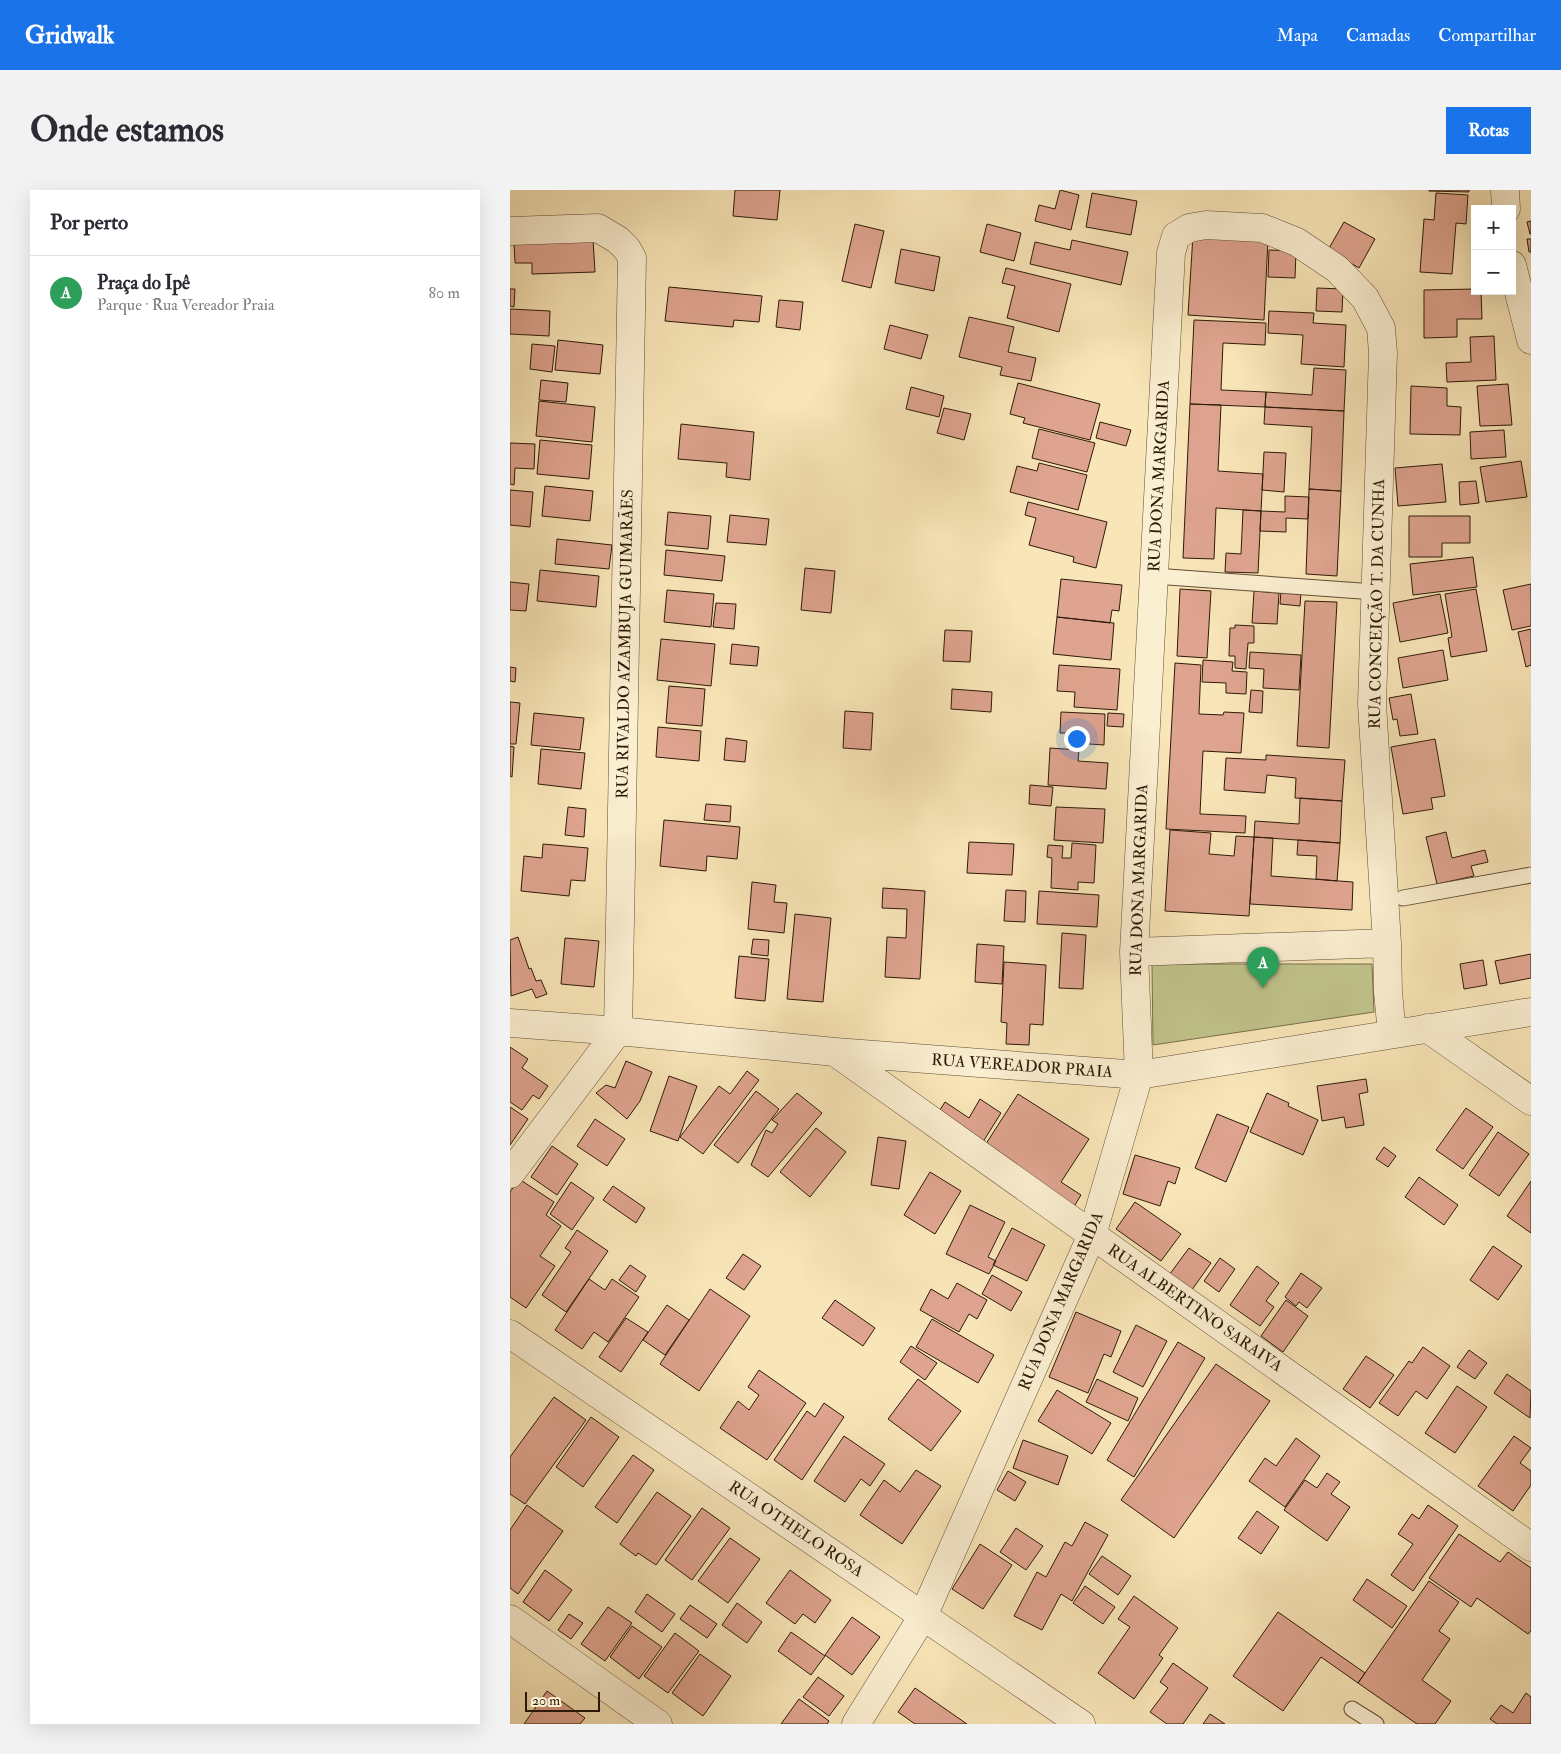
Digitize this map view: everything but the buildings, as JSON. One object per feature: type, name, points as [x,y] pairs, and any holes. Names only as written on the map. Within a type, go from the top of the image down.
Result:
[{"type":"street","points":[[1504,190],[1506,205]]},
{"type":"street","name":"RUA CONCEIÇÃO T. DA CUNHA","points":[[1171,253],[1176,236],[1189,228],[1206,225],[1262,228],[1297,242],[1337,269],[1365,298],[1381,328],[1383,353],[1372,704],[1392,1034]]},
{"type":"street","name":"RUA RIVALDO AZAMBUJA GUIMARÃES","points":[[510,232],[598,228],[618,240],[627,249],[632,258],[618,1031]]},
{"type":"street","name":"RUA DONA MARGARIDA","points":[[856,1724],[923,1616],[1092,1235],[1139,1074],[1134,952],[1171,253]]},
{"type":"street","points":[[1516,281],[1531,340]]},
{"type":"street","points":[[1134,952],[1387,944]]},
{"type":"street","name":"RUA VEREADOR PRAIA","points":[[510,1023],[618,1031],[835,1052],[1139,1074],[1531,1012]]},
{"type":"street","points":[[1427,1028],[1531,1101]]},
{"type":"street","points":[[510,1174],[618,1031]]},
{"type":"street","name":"RUA ALBERTINO SARAIVA","points":[[835,1052],[1531,1547]]},
{"type":"street","name":"RUA OTHELO ROSA","points":[[510,1334],[1081,1724]]},
{"type":"street","points":[[510,1619],[658,1724]]},
{"type":"lane","points":[[1154,576],[1376,592]]},
{"type":"lane","points":[[1403,898],[1531,875]]},
{"type":"lane","points":[[1352,1709],[1376,1724]]},
{"type":"green space","points":[[1152,964],[1372,964],[1374,1012],[1153,1045]]},
{"type":"place","name":"Praça do Ipê","points":[[1263,988]]}]
